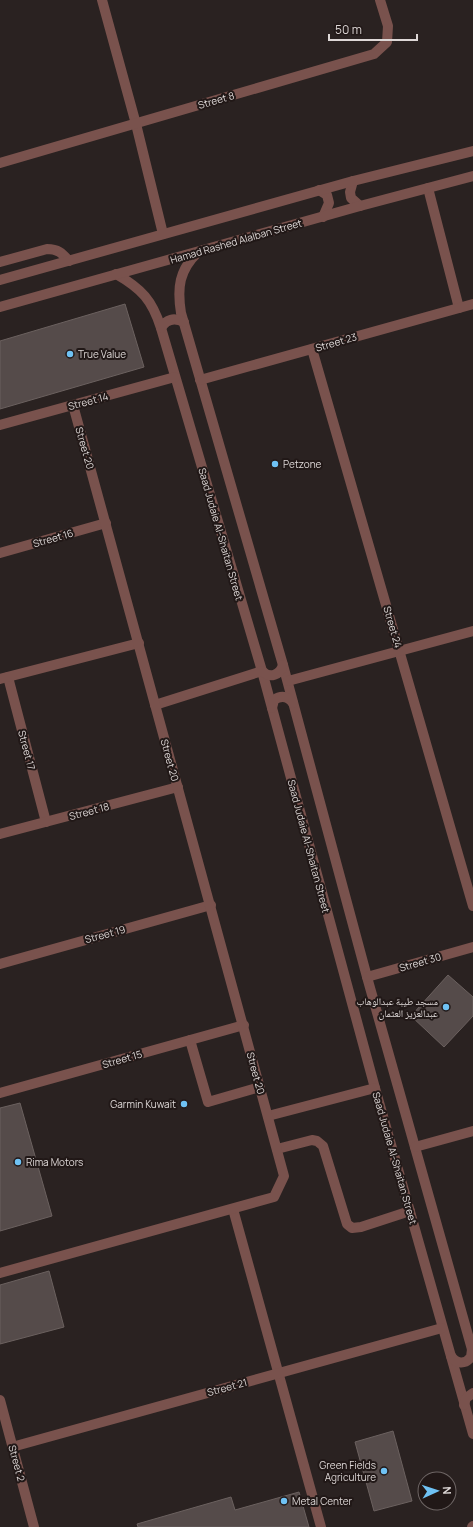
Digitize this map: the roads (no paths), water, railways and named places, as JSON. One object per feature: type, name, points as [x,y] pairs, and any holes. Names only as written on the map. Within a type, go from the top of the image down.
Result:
[{"type":"street","points":[[102,0],[136,124],[163,234]]},
{"type":"street","name":"Street 8","points":[[0,163],[374,54],[387,42],[388,26],[380,0]]},
{"type":"street","points":[[0,280],[319,190],[473,151]]},
{"type":"street","name":"Hamad Rashed Alalban Street","points":[[0,307],[323,216],[473,176]]},
{"type":"street","points":[[353,181],[350,192],[351,198],[360,206]]},
{"type":"street","points":[[428,188],[459,308]]},
{"type":"street","points":[[319,190],[327,195],[330,203],[323,216]]},
{"type":"street","points":[[0,262],[47,249],[59,250],[69,260]]},
{"type":"street","points":[[198,252],[191,259],[182,275],[179,294],[181,313],[284,665],[367,977],[415,1147],[469,1321],[472,1351],[469,1360],[462,1363],[454,1361],[450,1354]]},
{"type":"street","name":"Saad Judaie Al-Shaitan Street","points":[[116,274],[132,283],[146,296],[156,311],[262,672],[375,1088],[473,1434]]},
{"type":"street","name":"Street 23","points":[[200,380],[473,304]]},
{"type":"street","points":[[161,328],[163,324],[170,319],[184,322]]},
{"type":"street","name":"Street 24","points":[[312,349],[473,906]]},
{"type":"street","name":"Street 14","points":[[0,425],[175,377]]},
{"type":"street","name":"Street 20","points":[[0,1273],[274,1197],[284,1176],[244,1025],[73,405]]},
{"type":"street","name":"Street 16","points":[[0,553],[106,523]]},
{"type":"street","points":[[288,681],[473,631]]},
{"type":"street","name":"Street 17","points":[[46,822],[4,678],[139,643]]},
{"type":"street","points":[[155,705],[262,672],[268,675],[275,675],[284,665]]},
{"type":"street","points":[[272,708],[274,700],[281,696],[288,698],[293,703]]},
{"type":"street","name":"Street 18","points":[[0,834],[178,787]]},
{"type":"street","name":"Street 19","points":[[0,964],[211,905]]},
{"type":"street","name":"Street 30","points":[[367,977],[473,947]]},
{"type":"street","name":"Street 15","points":[[0,1093],[244,1025]]},
{"type":"street","points":[[190,1040],[208,1102],[260,1087]]},
{"type":"street","points":[[268,1116],[375,1088]]},
{"type":"street","points":[[415,1147],[473,1131]]},
{"type":"street","points":[[277,1149],[312,1140],[317,1141],[323,1146],[347,1224],[352,1228],[361,1227],[410,1211]]},
{"type":"street","points":[[233,1209],[322,1527]]},
{"type":"street","name":"Street 21","points":[[12,1446],[442,1328]]},
{"type":"street","points":[[464,1405],[466,1398],[473,1393]]},
{"type":"street","name":"Street 2","points":[[0,1400],[34,1527]]},
{"type":"place","name":"True Value","points":[[70,354]]},
{"type":"place","name":"Petzone","points":[[275,464]]},
{"type":"place","name":"مسجد طيبة عبدالوهاب عبدالعزيز العثمان","points":[[446,1007]]},
{"type":"place","name":"Garmin Kuwait","points":[[184,1104]]},
{"type":"place","name":"Rima Motors","points":[[18,1162]]},
{"type":"place","name":"Green Fields Agriculture","points":[[384,1471]]},
{"type":"place","name":"Metal Center","points":[[284,1501]]}]
